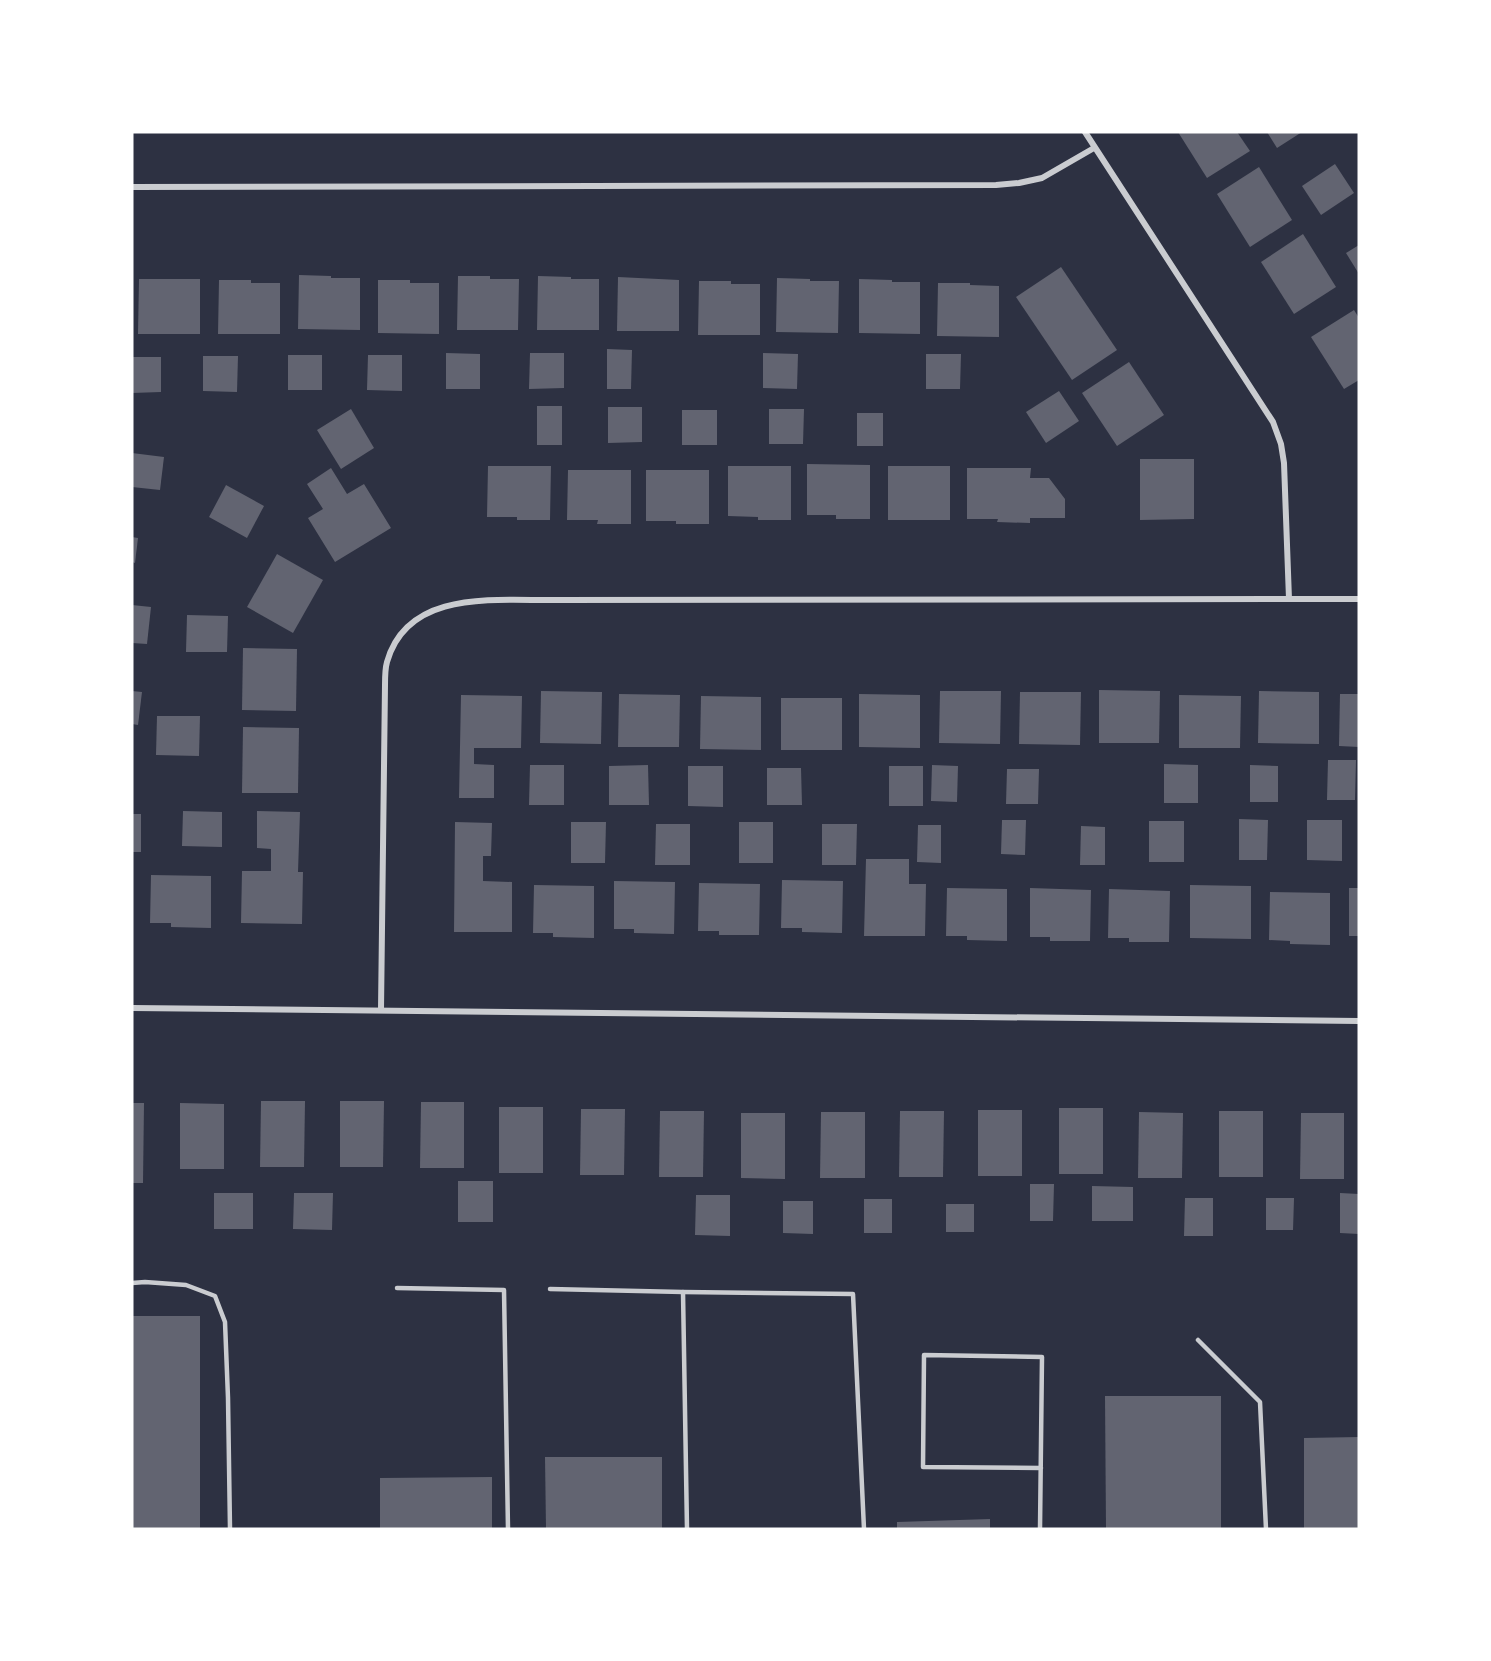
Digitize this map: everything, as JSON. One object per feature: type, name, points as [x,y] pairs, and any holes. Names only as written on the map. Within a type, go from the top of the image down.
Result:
[{"type":"street","points":[[1085,132],[1273,422],[1281,444],[1284,463],[1289,599]]},
{"type":"street","points":[[132,187],[996,185],[1042,178],[1094,148]]},
{"type":"street","points":[[381,1010],[387,663],[403,630],[416,619],[433,610],[453,604],[476,602],[558,600],[1359,599]]},
{"type":"street","points":[[132,1008],[1359,1021]]},
{"type":"lane","points":[[132,1283],[186,1285],[215,1296],[225,1322],[230,1529]]},
{"type":"lane","points":[[397,1288],[504,1290],[508,1529]]},
{"type":"lane","points":[[550,1289],[853,1293],[864,1529]]},
{"type":"lane","points":[[683,1292],[687,1529]]},
{"type":"lane","points":[[1198,1340],[1260,1402],[1266,1529]]},
{"type":"lane","points":[[1040,1529],[1041,1468],[1042,1357],[924,1355],[923,1467],[1041,1468]]},
{"type":"building","points":[[1178,132],[1237,132],[1250,151],[1207,178]]},
{"type":"building","points":[[1267,132],[1302,132],[1277,148]]},
{"type":"building","points":[[1335,164],[1354,193],[1321,215],[1302,186]]},
{"type":"building","points":[[1259,167],[1292,220],[1250,247],[1217,194]]},
{"type":"building","points":[[1303,234],[1336,287],[1294,314],[1261,262]]},
{"type":"building","points":[[1359,245],[1359,274],[1346,253]]},
{"type":"building","points":[[1061,267],[1117,350],[1072,380],[1016,297]]},
{"type":"building","points":[[299,275],[360,278],[360,330],[298,329]]},
{"type":"building","points":[[458,276],[519,279],[518,330],[457,330]]},
{"type":"building","points":[[538,276],[599,279],[599,330],[537,330]]},
{"type":"building","points":[[618,277],[679,280],[679,331],[617,331]]},
{"type":"building","points":[[777,278],[839,281],[838,333],[776,332]]},
{"type":"building","points":[[139,279],[200,279],[200,334],[138,334]]},
{"type":"building","points":[[859,279],[920,282],[920,334],[859,333]]},
{"type":"building","points":[[219,280],[280,283],[280,334],[218,334]]},
{"type":"building","points":[[378,280],[439,283],[439,334],[378,333]]},
{"type":"building","points":[[699,281],[760,284],[760,335],[698,335]]},
{"type":"building","points":[[938,283],[999,286],[999,337],[937,336]]},
{"type":"building","points":[[1354,310],[1359,318],[1359,380],[1344,389],[1311,337]]},
{"type":"building","points":[[607,349],[632,350],[631,389],[607,389]]},
{"type":"building","points":[[446,353],[480,354],[480,389],[446,389]]},
{"type":"building","points":[[530,353],[564,353],[564,388],[529,389]]},
{"type":"building","points":[[763,353],[798,354],[797,389],[763,388]]},
{"type":"building","points":[[926,354],[961,354],[960,389],[926,389]]},
{"type":"building","points":[[288,355],[322,355],[322,390],[288,390]]},
{"type":"building","points":[[368,355],[402,355],[402,391],[367,390]]},
{"type":"building","points":[[203,356],[238,356],[237,392],[203,391]]},
{"type":"building","points":[[132,357],[161,357],[161,392],[132,393]]},
{"type":"building","points":[[1129,362],[1164,415],[1117,446],[1082,393]]},
{"type":"building","points":[[1059,391],[1079,421],[1046,443],[1026,412]]},
{"type":"building","points":[[537,406],[562,406],[562,445],[537,445]]},
{"type":"building","points":[[608,407],[642,407],[642,442],[608,443]]},
{"type":"building","points":[[351,409],[374,448],[341,469],[317,430]]},
{"type":"building","points":[[769,409],[804,409],[803,444],[769,444]]},
{"type":"building","points":[[682,410],[717,410],[717,445],[682,445]]},
{"type":"building","points":[[857,413],[883,413],[883,446],[857,446]]},
{"type":"building","points":[[132,453],[164,457],[160,490],[132,487]]},
{"type":"building","points":[[1140,459],[1194,459],[1194,519],[1140,520]]},
{"type":"building","points":[[807,464],[870,465],[870,519],[836,519],[836,515],[807,515]]},
{"type":"building","points":[[488,466],[551,466],[550,520],[487,517]]},
{"type":"building","points":[[728,466],[791,466],[791,520],[758,520],[758,517],[728,516]]},
{"type":"building","points":[[888,466],[950,466],[950,520],[888,520]]},
{"type":"building","points":[[331,468],[347,494],[364,484],[391,528],[335,562],[308,518],[323,509],[307,484]]},
{"type":"building","points":[[967,468],[1031,468],[1030,478],[1049,478],[1065,499],[1065,518],[1030,518],[1030,523],[997,522],[998,519],[967,519]]},
{"type":"building","points":[[568,470],[631,470],[631,524],[597,524],[598,520],[567,520]]},
{"type":"building","points":[[646,470],[709,470],[709,524],[646,521]]},
{"type":"building","points":[[226,485],[264,506],[247,538],[209,517]]},
{"type":"building","points":[[132,537],[138,538],[135,563],[132,562]]},
{"type":"building","points":[[277,554],[323,580],[293,633],[247,607]]},
{"type":"building","points":[[132,605],[151,607],[147,644],[132,643]]},
{"type":"building","points":[[187,615],[228,616],[227,652],[186,652]]},
{"type":"building","points":[[243,648],[297,649],[296,711],[242,710]]},
{"type":"building","points":[[1099,690],[1160,691],[1159,743],[1099,743]]},
{"type":"building","points":[[132,691],[142,692],[138,725],[132,724]]},
{"type":"building","points":[[541,691],[602,692],[601,744],[540,743]]},
{"type":"building","points":[[940,691],[1001,691],[1000,744],[939,743]]},
{"type":"building","points":[[1259,691],[1319,692],[1319,744],[1258,743]]},
{"type":"building","points":[[1020,692],[1081,692],[1080,745],[1019,744]]},
{"type":"building","points":[[619,694],[680,695],[679,747],[618,747]]},
{"type":"building","points":[[859,694],[920,695],[920,748],[859,747]]},
{"type":"building","points":[[1340,694],[1359,694],[1359,747],[1339,746]]},
{"type":"building","points":[[461,695],[522,696],[521,748],[474,748],[474,764],[494,765],[494,798],[459,798]]},
{"type":"building","points":[[1179,695],[1241,696],[1240,748],[1179,748]]},
{"type":"building","points":[[701,696],[761,697],[761,750],[700,749]]},
{"type":"building","points":[[781,698],[842,698],[842,750],[781,750]]},
{"type":"building","points":[[157,716],[200,716],[199,756],[156,755]]},
{"type":"building","points":[[243,727],[299,728],[298,793],[242,793]]},
{"type":"building","points":[[1328,760],[1356,760],[1355,800],[1327,800]]},
{"type":"building","points":[[1164,764],[1198,765],[1198,803],[1164,803]]},
{"type":"building","points":[[530,765],[564,765],[564,805],[529,805]]},
{"type":"building","points":[[648,765],[649,805],[609,805],[609,766]]},
{"type":"building","points":[[932,765],[958,766],[957,802],[931,801]]},
{"type":"building","points":[[1250,765],[1278,766],[1278,802],[1250,802]]},
{"type":"building","points":[[688,766],[723,766],[723,807],[688,806]]},
{"type":"building","points":[[889,766],[923,766],[923,806],[889,806]]},
{"type":"building","points":[[767,768],[801,768],[802,805],[767,805]]},
{"type":"building","points":[[1007,769],[1039,769],[1038,804],[1006,804]]},
{"type":"building","points":[[183,811],[222,812],[222,847],[182,846]]},
{"type":"building","points":[[257,811],[300,812],[298,872],[303,872],[302,924],[241,923],[242,871],[271,871],[271,849],[257,848]]},
{"type":"building","points":[[132,814],[141,814],[141,852],[132,852]]},
{"type":"building","points":[[1239,819],[1268,820],[1267,860],[1239,860]]},
{"type":"building","points":[[1002,820],[1026,820],[1025,855],[1001,854]]},
{"type":"building","points":[[1307,820],[1342,820],[1342,861],[1307,860]]},
{"type":"building","points":[[1149,821],[1184,821],[1184,862],[1149,862]]},
{"type":"building","points":[[455,822],[492,823],[491,856],[483,856],[483,881],[512,882],[512,932],[454,932]]},
{"type":"building","points":[[571,822],[606,822],[605,863],[571,863]]},
{"type":"building","points":[[739,822],[773,822],[773,863],[739,863]]},
{"type":"building","points":[[656,824],[690,824],[690,865],[655,865]]},
{"type":"building","points":[[822,824],[857,824],[856,865],[822,865]]},
{"type":"building","points":[[918,825],[941,825],[941,863],[917,862]]},
{"type":"building","points":[[1081,826],[1105,827],[1105,865],[1080,865]]},
{"type":"building","points":[[866,859],[909,859],[909,884],[926,884],[925,936],[864,936]]},
{"type":"building","points":[[151,875],[211,876],[211,928],[171,927],[171,923],[150,923]]},
{"type":"building","points":[[782,880],[843,881],[842,933],[802,932],[802,928],[781,928]]},
{"type":"building","points":[[614,881],[675,882],[674,934],[634,933],[634,929],[614,929]]},
{"type":"building","points":[[699,883],[760,884],[759,935],[719,935],[719,931],[698,931]]},
{"type":"building","points":[[534,885],[594,886],[594,938],[553,937],[553,933],[533,933]]},
{"type":"building","points":[[1190,885],[1251,886],[1251,939],[1190,938]]},
{"type":"building","points":[[947,888],[1007,889],[1007,941],[967,940],[967,936],[946,936]]},
{"type":"building","points":[[1030,888],[1091,890],[1090,941],[1050,941],[1050,937],[1030,937]]},
{"type":"building","points":[[1349,888],[1359,888],[1359,936],[1349,936]]},
{"type":"building","points":[[1109,889],[1170,891],[1169,942],[1129,942],[1129,938],[1108,938]]},
{"type":"building","points":[[1270,892],[1330,893],[1330,945],[1290,944],[1290,941],[1269,940]]},
{"type":"building","points":[[261,1101],[305,1101],[304,1167],[260,1167]]},
{"type":"building","points":[[340,1101],[384,1101],[383,1167],[340,1167]]},
{"type":"building","points":[[421,1102],[464,1102],[464,1168],[420,1168]]},
{"type":"building","points":[[132,1103],[144,1103],[143,1183],[132,1183]]},
{"type":"building","points":[[180,1103],[224,1104],[224,1169],[180,1169]]},
{"type":"building","points":[[499,1107],[543,1107],[543,1173],[499,1173]]},
{"type":"building","points":[[1059,1108],[1103,1108],[1103,1174],[1059,1174]]},
{"type":"building","points":[[581,1109],[625,1109],[624,1175],[580,1175]]},
{"type":"building","points":[[978,1110],[1022,1110],[1022,1176],[978,1176]]},
{"type":"building","points":[[660,1111],[704,1111],[703,1177],[659,1177]]},
{"type":"building","points":[[900,1111],[944,1111],[943,1177],[899,1177]]},
{"type":"building","points":[[1219,1111],[1263,1111],[1263,1177],[1219,1177]]},
{"type":"building","points":[[821,1112],[865,1112],[865,1178],[820,1178]]},
{"type":"building","points":[[1139,1112],[1183,1113],[1182,1178],[1138,1178]]},
{"type":"building","points":[[741,1113],[785,1113],[785,1179],[741,1178]]},
{"type":"building","points":[[1301,1113],[1344,1113],[1344,1179],[1300,1179]]},
{"type":"building","points":[[458,1181],[493,1181],[493,1222],[458,1222]]},
{"type":"building","points":[[1030,1184],[1054,1184],[1053,1221],[1030,1221]]},
{"type":"building","points":[[1092,1186],[1133,1187],[1133,1221],[1092,1221]]},
{"type":"building","points":[[214,1193],[253,1193],[253,1229],[214,1229]]},
{"type":"building","points":[[294,1193],[333,1193],[332,1230],[293,1229]]},
{"type":"building","points":[[1340,1193],[1359,1194],[1359,1234],[1340,1233]]},
{"type":"building","points":[[696,1195],[730,1195],[730,1236],[695,1235]]},
{"type":"building","points":[[1185,1198],[1213,1198],[1213,1236],[1184,1236]]},
{"type":"building","points":[[1266,1198],[1294,1198],[1293,1230],[1266,1230]]},
{"type":"building","points":[[864,1199],[892,1199],[892,1233],[864,1233]]},
{"type":"building","points":[[783,1201],[813,1201],[813,1234],[783,1233]]},
{"type":"building","points":[[946,1204],[974,1204],[974,1232],[946,1232]]},
{"type":"building","points":[[132,1316],[200,1316],[200,1529],[132,1529]]},
{"type":"building","points":[[1105,1396],[1221,1396],[1221,1529],[1106,1529]]},
{"type":"building","points":[[1359,1437],[1359,1529],[1304,1529],[1304,1438]]},
{"type":"building","points":[[545,1457],[662,1457],[662,1529],[546,1529]]},
{"type":"building","points":[[492,1477],[492,1529],[380,1529],[380,1478]]},
{"type":"building","points":[[990,1519],[990,1529],[897,1529],[897,1522]]}]
